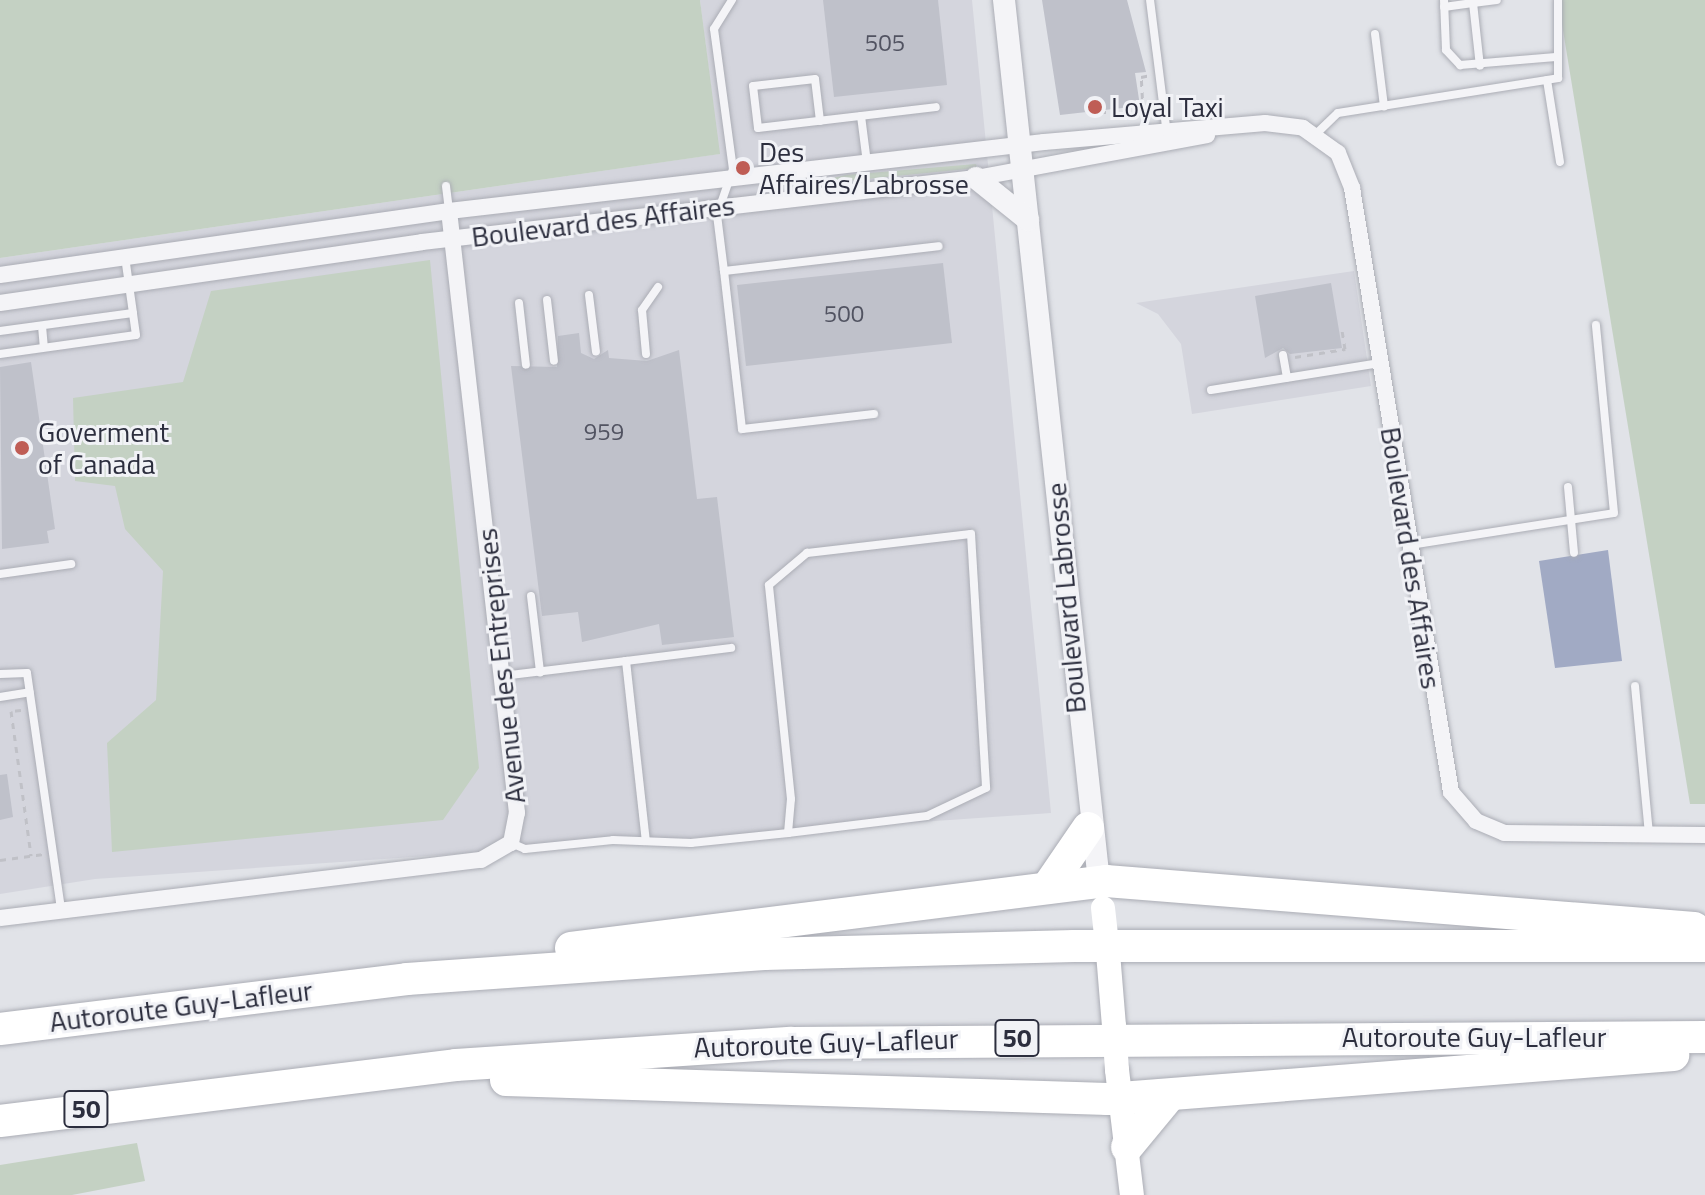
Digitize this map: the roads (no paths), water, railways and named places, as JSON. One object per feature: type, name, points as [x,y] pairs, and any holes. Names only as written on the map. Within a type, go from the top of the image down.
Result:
[{"type":"highway","points":[[1049,885],[1088,828]]},
{"type":"highway","points":[[374,982],[639,936],[1049,885],[1101,894],[1705,929]]},
{"type":"highway","name":"Autoroute Guy-Lafleur","points":[[0,1029],[374,982],[901,949],[1705,946]]},
{"type":"highway","name":"Autoroute Guy-Lafleur","points":[[0,1121],[331,1078],[848,1041],[1705,1037]]},
{"type":"highway","points":[[331,1078],[1119,1084],[1169,1096],[1705,1051]]},
{"type":"highway","points":[[1127,1147],[1169,1096]]},
{"type":"main road","name":"Boulevard Labrosse","points":[[1101,894],[1132,1195]]},
{"type":"street","name":"Boulevard Labrosse","points":[[1004,0],[1088,828],[1101,894]]},
{"type":"street","name":"Boulevard des Affaires","points":[[0,303],[452,239],[976,178],[1167,137],[1252,124],[1316,134],[1338,153],[1350,180],[1444,770],[1459,805],[1482,825],[1512,834],[1705,835]]},
{"type":"street","name":"Boulevard des Affaires","points":[[0,275],[449,211],[1019,145],[1167,137]]},
{"type":"street","points":[[976,178],[1028,220]]},
{"type":"street","name":"Avenue des Entreprises","points":[[0,918],[481,860],[511,843],[518,821],[449,211]]},
{"type":"lane","points":[[732,0],[714,29],[730,179],[719,208],[742,429],[874,414]]},
{"type":"lane","points":[[1150,0],[1167,137]]},
{"type":"lane","points":[[1497,0],[1444,4],[1448,54],[1460,65],[1480,66],[1556,57]]},
{"type":"lane","points":[[1316,134],[1332,115],[1558,78],[1556,57],[1563,34],[1558,0]]},
{"type":"lane","points":[[1473,3],[1480,66]]},
{"type":"lane","points":[[1375,34],[1384,106]]},
{"type":"lane","points":[[1144,58],[1157,55]]},
{"type":"lane","points":[[820,121],[815,79],[753,86],[758,128],[820,121],[936,107]]},
{"type":"lane","points":[[1547,80],[1560,162]]},
{"type":"lane","points":[[861,116],[867,163]]},
{"type":"lane","points":[[446,186],[449,211]]},
{"type":"lane","points":[[724,271],[939,246]]},
{"type":"lane","points":[[0,354],[136,335],[125,257]]},
{"type":"lane","points":[[646,354],[642,310],[658,287]]},
{"type":"lane","points":[[589,295],[596,352]]},
{"type":"lane","points":[[547,300],[554,361]]},
{"type":"lane","points":[[519,303],[526,365]]},
{"type":"lane","points":[[0,331],[133,313]]},
{"type":"lane","points":[[1409,545],[1610,515],[1616,507],[1596,325]]},
{"type":"lane","points":[[42,326],[44,347]]},
{"type":"lane","points":[[1283,355],[1287,378]]},
{"type":"lane","points":[[1211,390],[1380,363]]},
{"type":"lane","points":[[1568,487],[1574,553]]},
{"type":"lane","points":[[511,843],[531,849],[788,833],[927,816],[986,788],[971,534],[807,553],[769,585],[791,799],[788,833]]},
{"type":"lane","points":[[0,574],[71,564]]},
{"type":"lane","points":[[531,596],[540,672]]},
{"type":"lane","points":[[501,677],[731,648]]},
{"type":"lane","points":[[626,661],[646,841]]},
{"type":"lane","points":[[0,674],[27,673],[61,910]]},
{"type":"lane","points":[[1635,686],[1649,835]]},
{"type":"lane","points":[[0,697],[30,692]]},
{"type":"water","points":[[1608,550],[1622,661],[1555,668],[1539,561]]},
{"type":"place","name":"Loyal Taxi","points":[[1095,107]]},
{"type":"place","name":"Des Affaires/Labrosse","points":[[743,168]]},
{"type":"place","name":"Goverment of Canada","points":[[22,448]]}]
